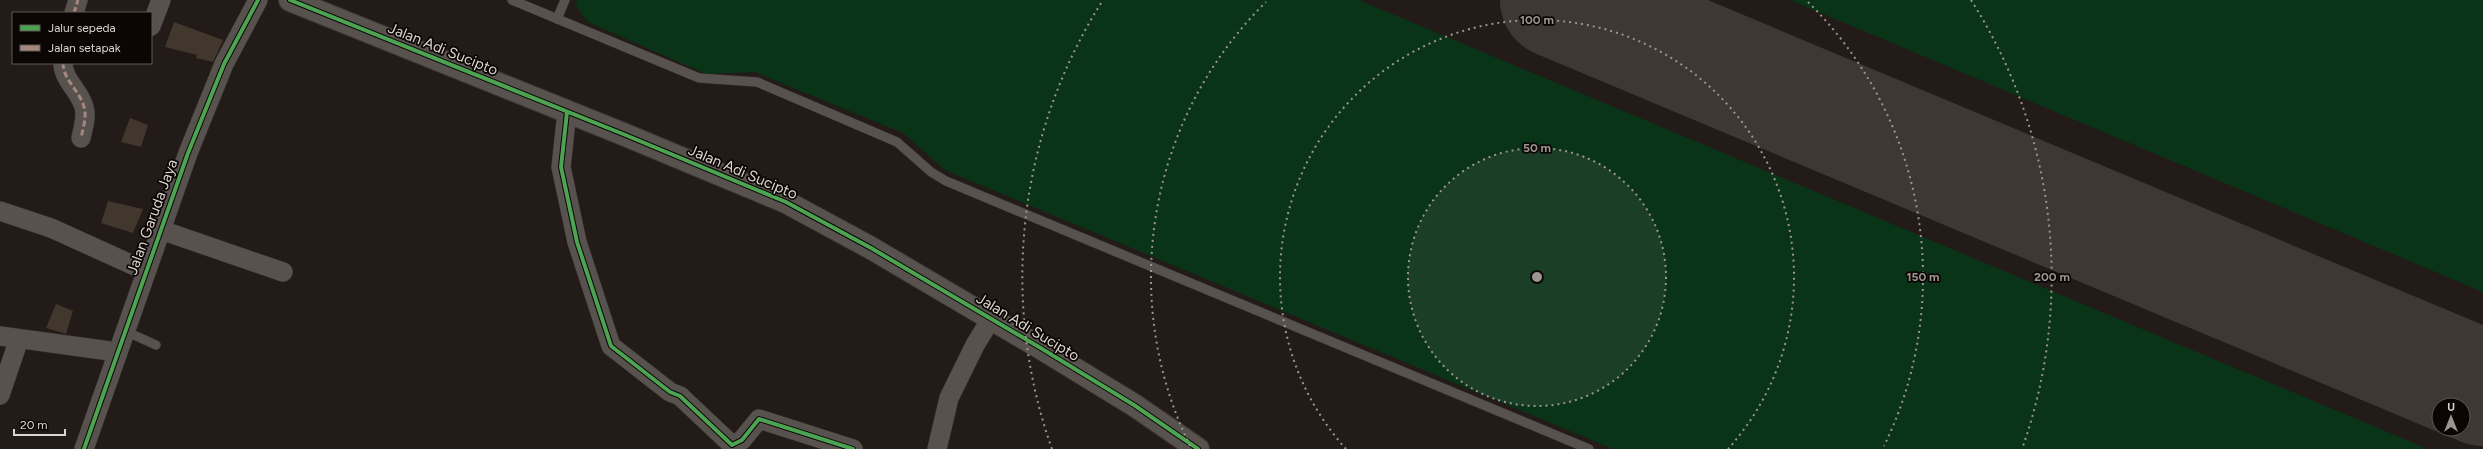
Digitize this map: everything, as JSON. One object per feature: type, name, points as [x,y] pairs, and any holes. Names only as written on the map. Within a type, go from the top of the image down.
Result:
[{"type":"street","points":[[74,12],[78,0]]},
{"type":"street","points":[[152,23],[161,0]]},
{"type":"street","name":"Jalan Garuda Jaya","points":[[84,449],[188,153],[221,71],[258,0]]},
{"type":"street","name":"Jalan Adi Sucipto","points":[[290,0],[786,202],[871,248],[991,319],[1134,405],[1198,449]]},
{"type":"street","points":[[63,64],[63,72],[77,91],[84,108],[84,121],[81,138]]},
{"type":"street","points":[[567,112],[560,167],[577,242],[611,346],[670,392],[680,396],[732,445],[742,440],[760,419],[853,449]]},
{"type":"street","points":[[0,212],[51,228],[146,271]]},
{"type":"street","points":[[161,230],[283,272]]},
{"type":"street","points":[[937,449],[949,398],[975,345],[991,319]]},
{"type":"street","points":[[0,336],[117,352]]},
{"type":"street","points":[[0,395],[19,338]]},
{"type":"lane","points":[[512,0],[699,78],[757,82],[897,142],[931,172],[946,181],[1589,449]]},
{"type":"lane","points":[[557,19],[565,0]]},
{"type":"lane","points":[[125,331],[156,345]]},
{"type":"green space","points":[[577,0],[1359,0],[2428,449],[1613,449],[945,170],[903,133],[755,72],[706,74],[588,22],[576,6]]},
{"type":"green space","points":[[1790,0],[2483,0],[2483,292]]},
{"type":"building","points":[[174,22],[223,40],[213,62],[196,58],[197,55],[165,47]]},
{"type":"building","points":[[130,118],[148,125],[141,147],[121,142]]},
{"type":"building","points":[[108,201],[143,209],[133,233],[101,223]]},
{"type":"building","points":[[56,304],[73,311],[66,334],[46,328]]},
{"type":"runway","points":[[1558,0],[2483,388]]},
{"type":"marked path","points":[[74,12],[78,0]]},
{"type":"marked path","points":[[63,64],[66,75],[82,101],[85,111],[81,138]]},
{"type":"cycle path","points":[[84,449],[188,153],[224,64],[258,0]]},
{"type":"cycle path","points":[[290,0],[623,134],[786,202],[871,248],[1039,347],[1134,405],[1198,449]]},
{"type":"cycle path","points":[[567,112],[561,167],[577,242],[611,346],[670,392],[680,396],[732,445],[742,440],[759,419],[853,449]]}]
